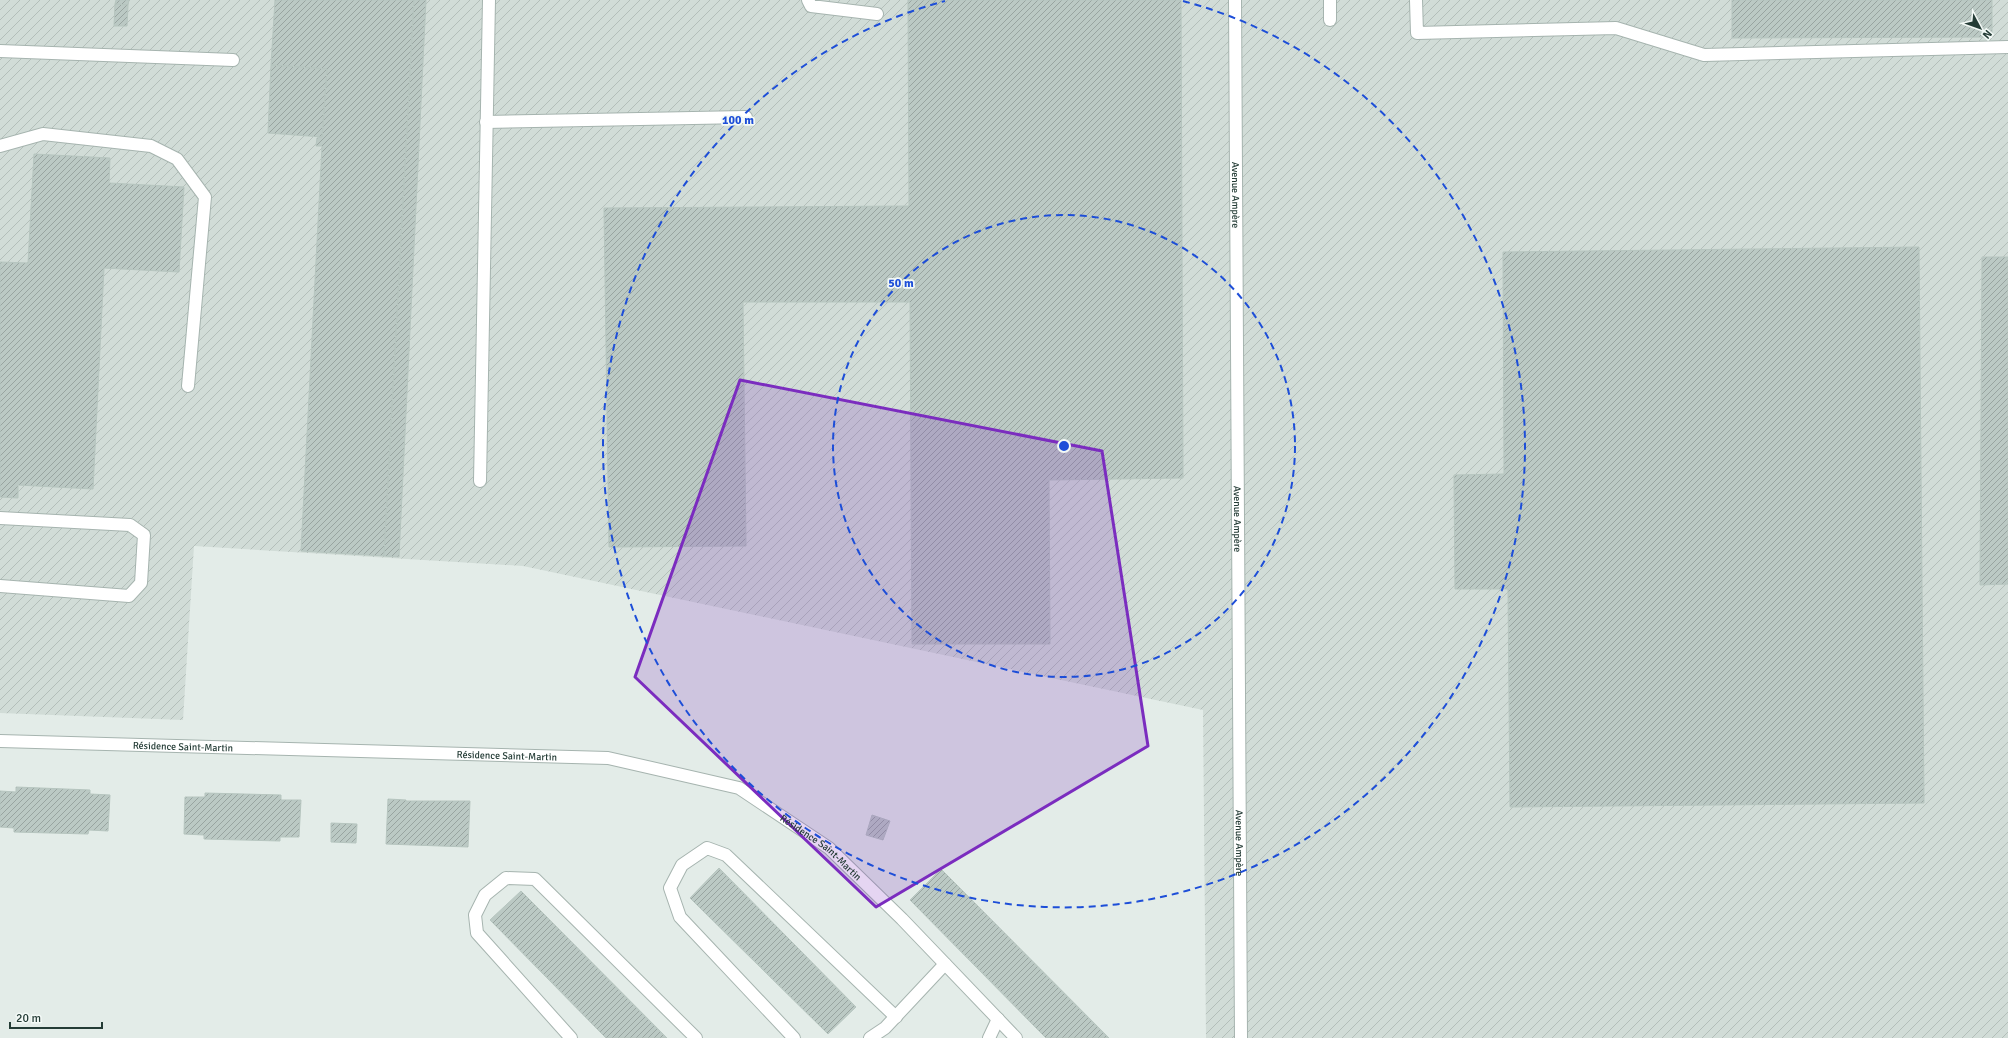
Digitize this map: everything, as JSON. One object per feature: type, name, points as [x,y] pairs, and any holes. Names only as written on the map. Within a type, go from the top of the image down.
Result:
[{"type":"street","points":[[480,481],[489,0]]},
{"type":"street","points":[[808,0],[811,6],[877,14]]},
{"type":"street","name":"Avenue Ampère","points":[[1235,0],[1241,1038]]},
{"type":"street","points":[[1330,0],[1330,20]]},
{"type":"street","points":[[1416,0],[1417,33],[1616,28],[1704,55],[2008,47]]},
{"type":"street","points":[[0,51],[233,60]]},
{"type":"street","points":[[486,122],[746,117]]},
{"type":"street","points":[[0,146],[43,134],[151,146],[177,159],[205,197],[188,386]]},
{"type":"street","points":[[0,518],[130,525],[144,535],[141,583],[129,596],[0,586]]},
{"type":"street","name":"Résidence Saint-Martin","points":[[0,741],[608,758],[739,788],[829,848],[945,964],[1016,1038]]},
{"type":"street","points":[[794,1038],[680,917],[670,888],[682,865],[707,848],[726,855],[896,1017]]},
{"type":"street","points":[[571,1038],[477,933],[475,915],[485,895],[506,878],[535,879],[696,1038]]},
{"type":"street","points":[[870,1038],[885,1028],[945,964]]},
{"type":"street","points":[[989,1038],[998,1019]]},
{"type":"highlighted area","points":[[740,380],[1102,451],[1148,746],[876,907],[635,677]]},
{"type":"shaded area","points":[[0,0],[2008,0],[2008,1038],[1206,1038],[1203,710],[523,566],[194,546],[183,720],[0,713]]},
{"type":"building","points":[[116,0],[129,0],[128,5],[115,4]]},
{"type":"building","points":[[275,0],[414,0],[384,556],[301,551],[322,146],[316,146],[317,138],[322,137],[327,69],[271,65]]},
{"type":"building","points":[[414,0],[426,0],[399,557],[384,556]]},
{"type":"building","points":[[908,0],[1181,0],[1183,478],[1049,480],[1050,644],[912,644],[910,302],[743,302],[746,546],[609,547],[604,208],[909,206]]},
{"type":"building","points":[[1732,0],[1992,0],[1992,37],[1732,38]]},
{"type":"building","points":[[115,4],[128,5],[127,26],[114,26]]},
{"type":"building","points":[[271,65],[327,69],[322,137],[268,133]]},
{"type":"building","points":[[34,154],[110,158],[109,183],[184,187],[179,272],[104,268],[93,489],[18,485],[18,498],[0,497],[0,262],[28,263]]},
{"type":"building","points":[[1919,247],[1924,803],[1510,807],[1508,589],[1455,589],[1454,475],[1504,474],[1503,252]]},
{"type":"building","points":[[1982,257],[2008,257],[2008,584],[1980,585]]},
{"type":"building","points":[[16,787],[90,790],[90,794],[110,795],[108,831],[89,830],[88,834],[14,832],[14,828],[0,827],[0,791],[16,792]]},
{"type":"building","points":[[205,793],[281,795],[281,800],[301,800],[299,837],[280,837],[280,841],[204,839],[204,835],[184,834],[185,797],[205,797]]},
{"type":"building","points":[[388,799],[406,801],[470,801],[468,847],[386,844]]},
{"type":"building","points":[[872,815],[890,821],[883,840],[866,835]]},
{"type":"building","points":[[331,823],[357,824],[356,843],[331,842]]},
{"type":"building","points":[[719,868],[856,1007],[828,1034],[690,898]]},
{"type":"building","points":[[941,869],[1109,1038],[1046,1038],[910,900]]},
{"type":"building","points":[[521,891],[667,1038],[606,1038],[490,920]]}]
